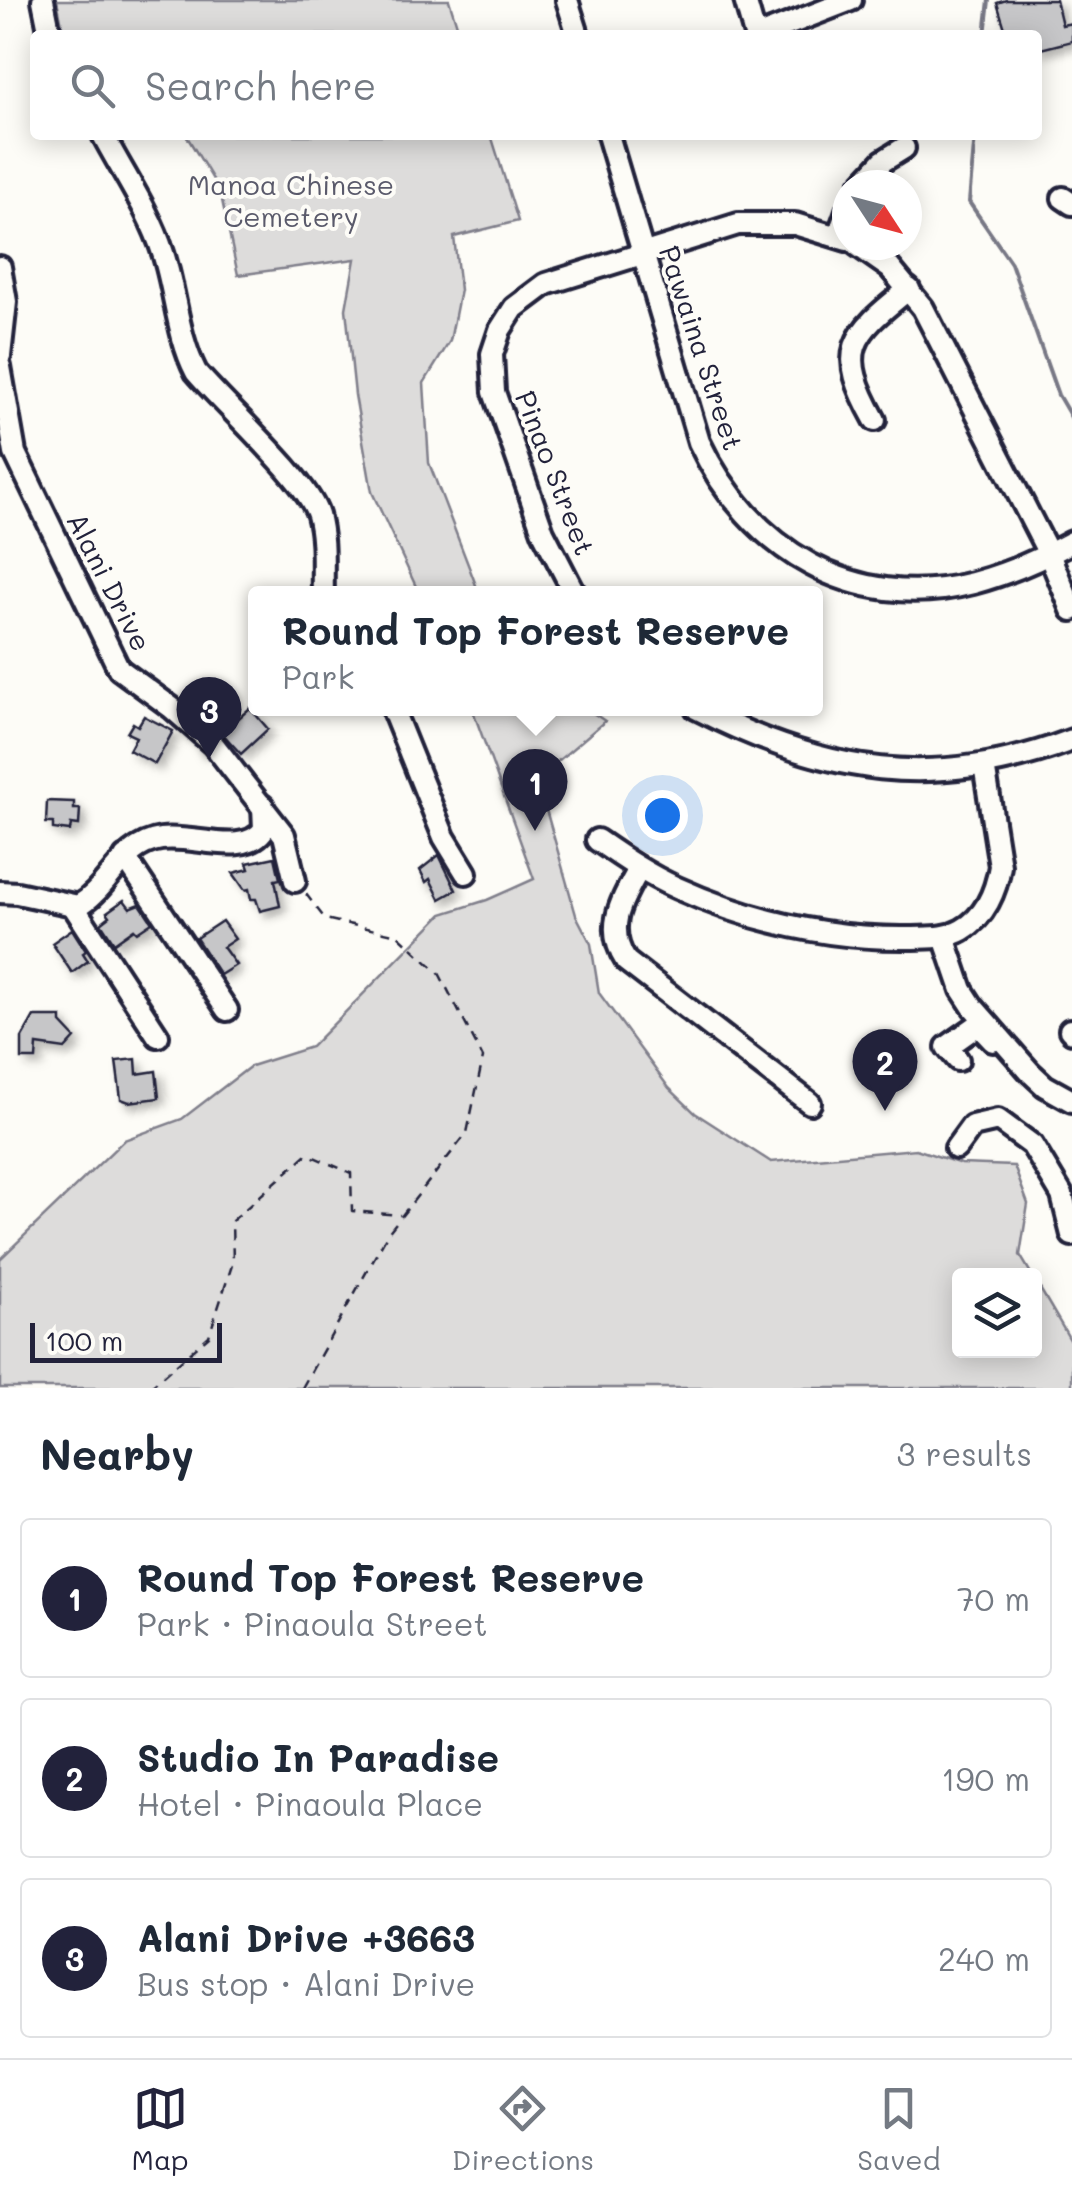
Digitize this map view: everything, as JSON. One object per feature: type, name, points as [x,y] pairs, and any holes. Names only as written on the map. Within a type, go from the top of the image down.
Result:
[{"type":"street","points":[[43,0],[49,30]]},
{"type":"street","points":[[567,0],[576,30]]},
{"type":"street","points":[[745,0],[756,30]]},
{"type":"street","points":[[771,30],[851,0]]},
{"type":"street","points":[[106,140],[161,246],[185,350],[196,372],[302,488],[317,511],[324,586]]},
{"type":"street","name":"Pawaina Street","points":[[609,140],[640,253],[706,458],[754,526],[780,547],[840,578],[905,590],[972,584],[1072,542]]},
{"type":"street","points":[[874,170],[904,148]]},
{"type":"street","name":"Pinao Street","points":[[571,586],[543,532],[494,392],[492,354],[506,318],[534,290],[720,228],[757,222],[795,224],[832,235]]},
{"type":"street","name":"Pinao Street","points":[[878,260],[909,289],[932,324],[1049,554],[1072,610]]},
{"type":"street","points":[[0,356],[2,281]]},
{"type":"street","points":[[876,420],[856,383],[854,351],[868,324],[909,289]]},
{"type":"street","name":"Alani Drive","points":[[0,366],[8,460],[119,669],[213,744],[284,835],[296,881]]},
{"type":"street","points":[[395,716],[444,838],[466,873]]},
{"type":"street","points":[[712,716],[764,742],[841,764],[921,770],[1026,756],[1072,740]]},
{"type":"street","points":[[597,840],[639,868],[740,913],[807,930],[875,938],[944,937],[961,931],[978,916],[991,898],[998,877],[1000,866],[984,764]]},
{"type":"street","points":[[0,892],[74,907],[84,903],[126,857],[144,844],[164,838],[248,844],[264,829],[263,806]]},
{"type":"street","points":[[126,857],[227,1010]]},
{"type":"street","points":[[639,868],[615,918],[616,940],[626,960],[810,1103]]},
{"type":"street","points":[[74,907],[158,1036]]},
{"type":"street","points":[[944,937],[962,990],[1030,1072],[1072,1100]]},
{"type":"street","points":[[958,1060],[947,1047],[978,1025],[1020,1072],[1030,1072]]},
{"type":"street","points":[[956,1148],[972,1126],[998,1120],[1032,1145],[1062,1195],[1072,1235]]},
{"type":"path","points":[[296,881],[325,919],[398,935],[439,973],[483,1058],[467,1133],[388,1233],[302,1388]]},
{"type":"path","points":[[148,1388],[208,1336],[234,1262],[232,1221],[307,1154],[351,1173],[352,1210],[402,1215]]},
{"type":"green space","points":[[57,0],[449,0],[458,30],[63,30]]},
{"type":"green space","name":"Manoa Chinese Cemetery","points":[[189,140],[493,140],[518,221],[454,237],[460,290],[450,341],[424,383],[429,463],[476,586],[416,586],[372,492],[355,395],[346,309],[355,259],[238,275],[220,191]]},
{"type":"green space","points":[[475,716],[598,716],[605,721],[552,766],[541,792],[576,915],[591,944],[599,993],[669,1088],[695,1113],[771,1162],[916,1149],[961,1164],[1014,1166],[1028,1204],[1020,1255],[1028,1268],[952,1268],[952,1358],[1042,1358],[1042,1292],[1072,1343],[1072,1388],[0,1388],[0,1259],[124,1140],[182,1119],[251,1066],[311,1047],[442,914],[534,879]]},
{"type":"building","points":[[1056,0],[1062,25],[1072,23],[1072,41],[1042,49],[1042,30],[1005,30],[997,3]]},
{"type":"building","points":[[248,710],[248,716],[257,716],[268,729],[241,754],[222,733]]},
{"type":"building","points":[[144,716],[173,731],[155,764],[129,750],[136,737],[127,733]]},
{"type":"building","points":[[47,801],[74,802],[74,809],[80,809],[79,825],[71,824],[70,831],[53,829],[53,823],[46,823]]},
{"type":"building","points":[[439,855],[456,890],[440,899],[430,879],[426,882],[420,870]]},
{"type":"building","points":[[275,857],[280,906],[260,911],[249,889],[245,890],[233,873],[249,869],[247,863]]},
{"type":"building","points":[[124,900],[130,908],[140,904],[152,922],[114,943],[101,923],[110,916],[107,912]]},
{"type":"building","points":[[222,921],[235,939],[223,947],[236,965],[220,975],[196,938]]},
{"type":"building","points":[[72,929],[88,961],[72,973],[52,943]]},
{"type":"building","points":[[34,1017],[61,1017],[61,1023],[75,1038],[65,1049],[37,1045],[36,1059],[22,1059],[22,1038]]},
{"type":"building","points":[[136,1059],[137,1074],[156,1071],[159,1098],[129,1102],[121,1099],[116,1061]]},
{"type":"waterway","points":[[986,30],[989,0]]},
{"type":"waterway","points":[[975,140],[969,202],[1011,263],[1058,395],[1072,419]]},
{"type":"place","name":"Alani Drive +3663","points":[[209,759]]},
{"type":"place","name":"Round Top Forest Reserve","points":[[535,831]]},
{"type":"place","name":"Studio In Paradise","points":[[885,1111]]}]
